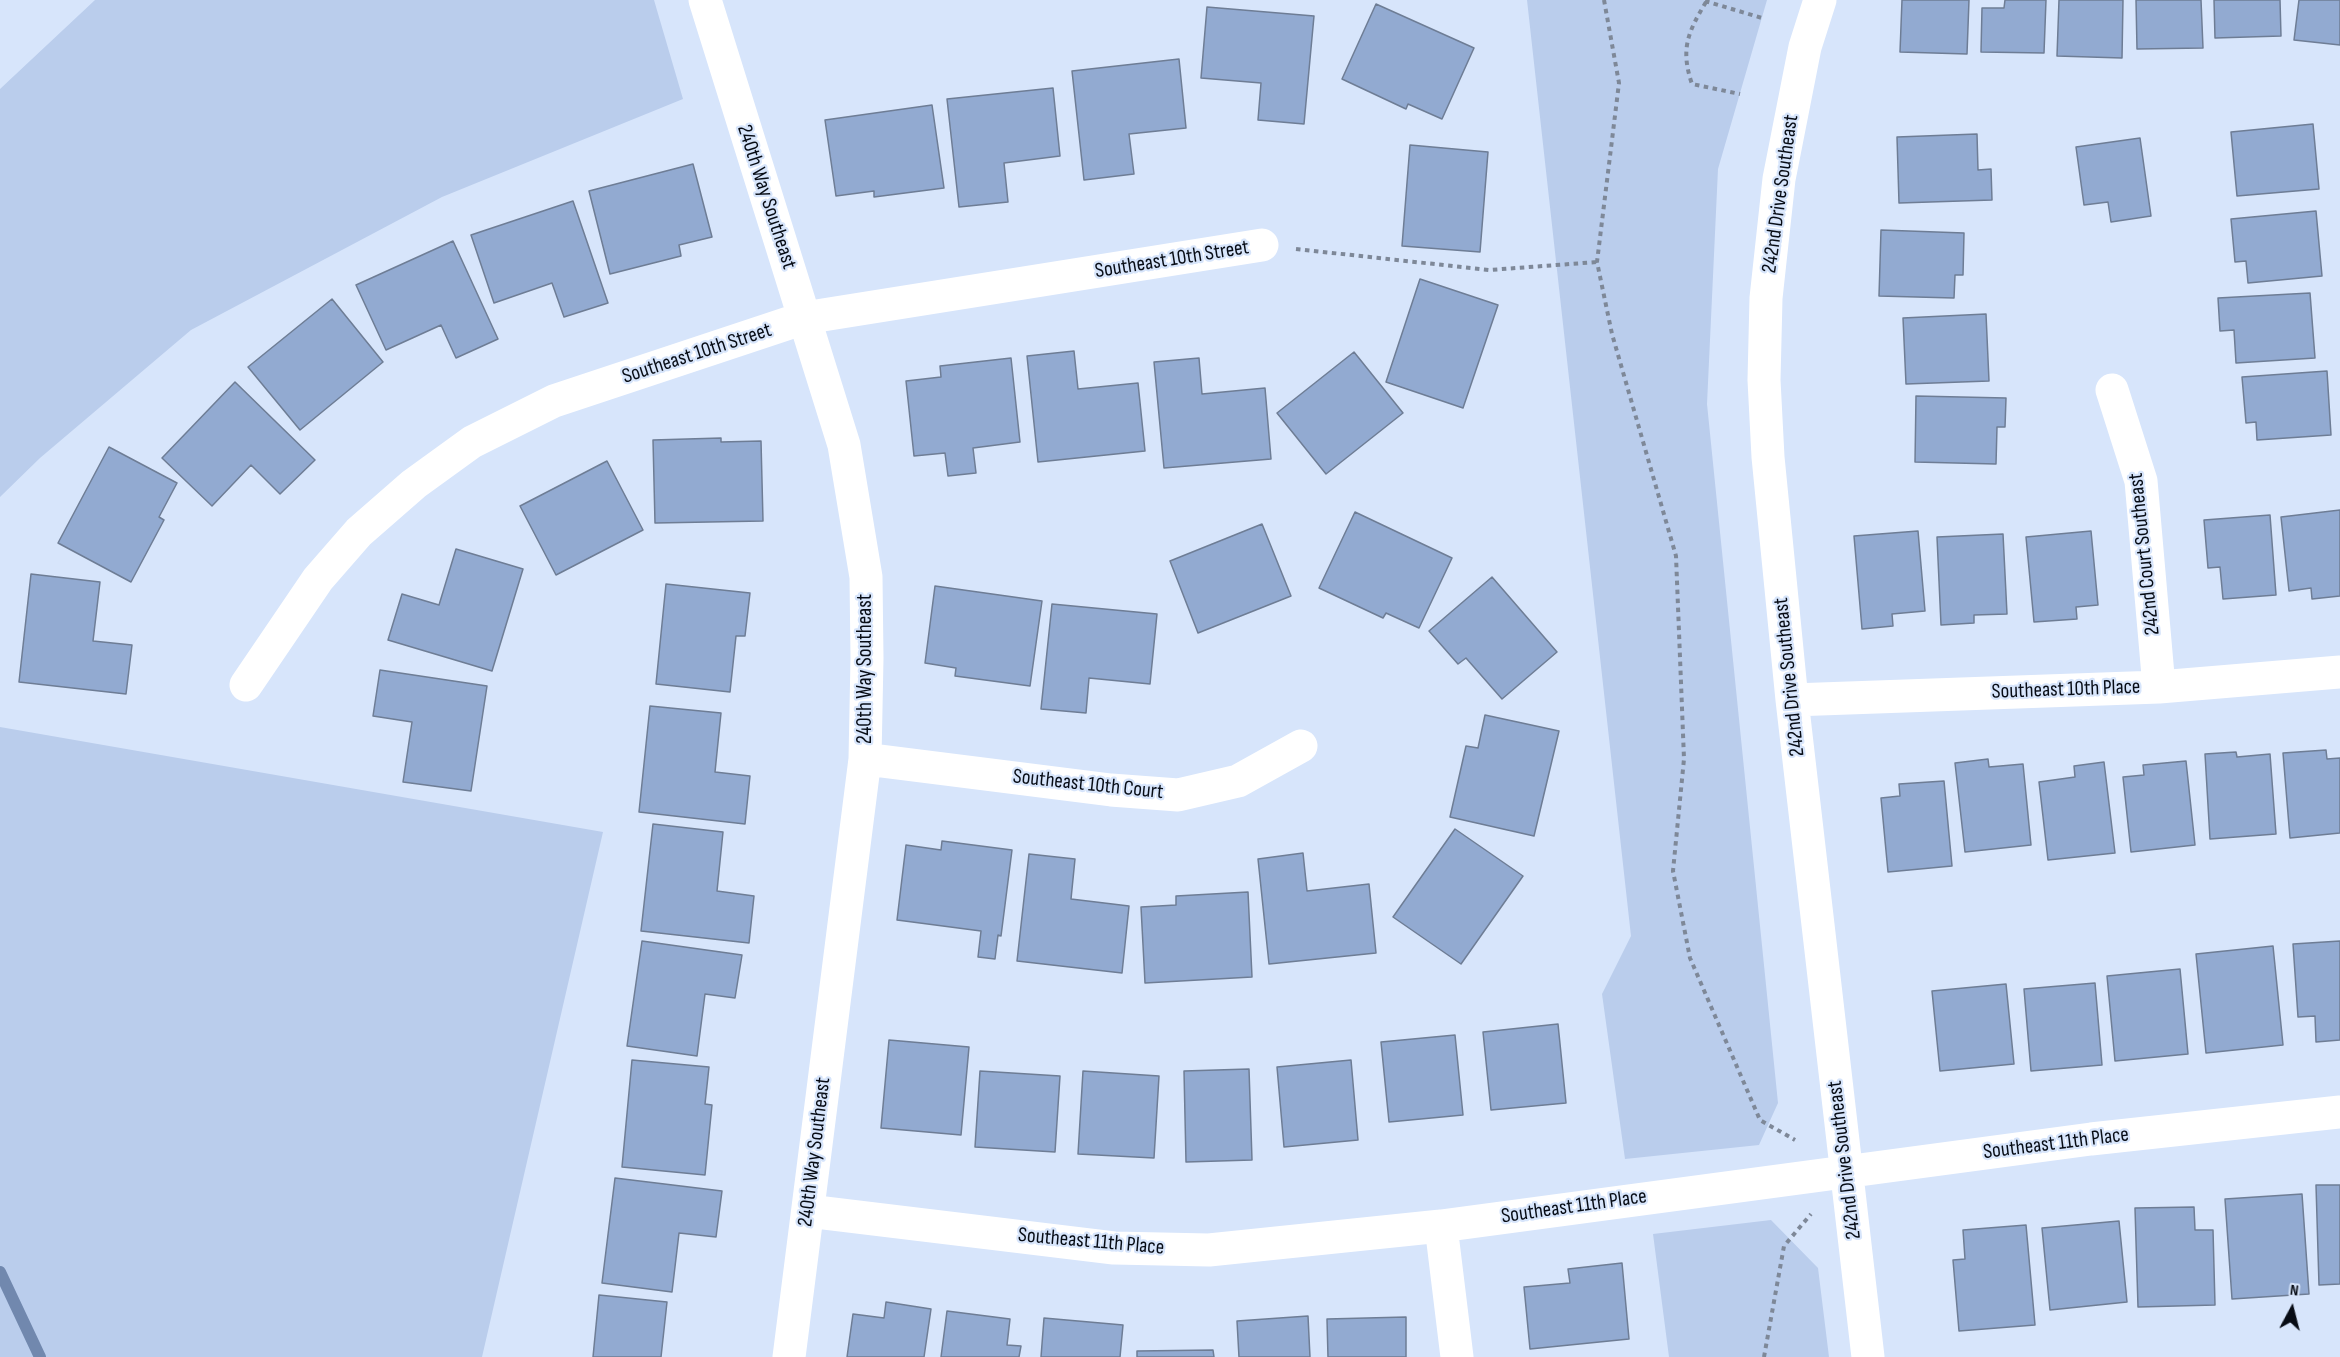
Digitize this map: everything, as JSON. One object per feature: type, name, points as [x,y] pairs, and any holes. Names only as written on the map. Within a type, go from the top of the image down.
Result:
[{"type":"street","name":"240th Way Southeast","points":[[705,0],[844,445],[860,534],[866,600],[866,759],[789,1357]]},
{"type":"street","name":"242nd Drive Southeast","points":[[1820,0],[1805,47],[1779,179],[1766,298],[1764,380],[1768,457],[1792,700],[1868,1357]]},
{"type":"street","name":"Southeast 10th Street","points":[[246,685],[318,579],[358,532],[414,484],[472,442],[554,401],[804,318],[1262,245]]},
{"type":"street","name":"242nd Court Southeast","points":[[2112,390],[2141,481],[2159,687]]},
{"type":"street","name":"Southeast 10th Place","points":[[1792,700],[2159,687],[2340,672]]},
{"type":"street","name":"Southeast 10th Court","points":[[866,759],[1111,790],[1178,795],[1238,781],[1301,746]]},
{"type":"street","name":"Southeast 11th Place","points":[[808,1211],[1114,1248],[1209,1250],[1441,1226],[2091,1139],[2340,1112]]},
{"type":"street","points":[[1441,1226],[1457,1357]]},
{"type":"path","points":[[1605,0],[1619,83],[1597,262],[1612,334],[1676,556],[1684,759],[1673,872],[1690,958],[1760,1120],[1798,1142]]},
{"type":"path","points":[[1740,94],[1692,84],[1685,63],[1691,27],[1706,1],[1762,18]]},
{"type":"path","points":[[1262,245],[1489,270],[1597,262]]},
{"type":"path","points":[[1764,1357],[1784,1246],[1846,1171]]},
{"type":"shaded area","points":[[95,0],[654,0],[683,99],[442,197],[191,330],[40,458],[0,497],[0,89]]},
{"type":"shaded area","points":[[1527,0],[1767,0],[1718,169],[1707,404],[1778,1103],[1759,1145],[1625,1159],[1602,994],[1631,936]]},
{"type":"shaded area","points":[[0,727],[603,832],[482,1357],[0,1357]]},
{"type":"shaded area","points":[[1771,1220],[1818,1268],[1829,1357],[1669,1357],[1653,1234]]},
{"type":"building","points":[[1902,0],[1969,0],[1967,54],[1900,52]]},
{"type":"building","points":[[2005,0],[2046,0],[2044,53],[1981,52],[1982,8],[2004,8]]},
{"type":"building","points":[[2059,0],[2123,0],[2122,58],[2057,56]]},
{"type":"building","points":[[2136,0],[2201,0],[2203,48],[2137,49]]},
{"type":"building","points":[[2214,0],[2280,0],[2281,36],[2215,38]]},
{"type":"building","points":[[2299,0],[2340,0],[2340,45],[2294,40]]},
{"type":"building","points":[[1376,4],[1474,48],[1442,119],[1408,104],[1406,109],[1342,79]]},
{"type":"building","points":[[1207,7],[1314,16],[1304,124],[1258,120],[1261,83],[1201,78]]},
{"type":"building","points":[[1179,59],[1186,128],[1129,134],[1134,174],[1084,180],[1072,71]]},
{"type":"building","points":[[1053,88],[1060,156],[1004,163],[1008,202],[959,207],[947,99]]},
{"type":"building","points":[[932,105],[944,188],[874,197],[874,191],[836,196],[825,120]]},
{"type":"building","points":[[2313,124],[2319,189],[2237,196],[2231,132]]},
{"type":"building","points":[[1977,134],[1978,170],[1991,169],[1992,200],[1899,203],[1897,137]]},
{"type":"building","points":[[2140,138],[2151,216],[2111,222],[2108,202],[2084,205],[2076,147]]},
{"type":"building","points":[[1410,145],[1488,152],[1480,252],[1402,246]]},
{"type":"building","points":[[693,164],[712,237],[679,245],[681,256],[610,274],[589,191]]},
{"type":"building","points":[[573,201],[608,303],[564,317],[552,283],[494,303],[471,235]]},
{"type":"building","points":[[2316,211],[2322,276],[2248,283],[2246,261],[2235,262],[2231,219]]},
{"type":"building","points":[[1881,230],[1964,233],[1963,275],[1955,275],[1954,298],[1879,296]]},
{"type":"building","points":[[453,241],[498,339],[456,358],[441,325],[386,350],[356,285]]},
{"type":"building","points":[[1420,279],[1498,305],[1463,408],[1386,382]]},
{"type":"building","points":[[2310,293],[2315,358],[2236,363],[2234,330],[2220,331],[2218,298]]},
{"type":"building","points":[[332,299],[383,362],[300,430],[248,367]]},
{"type":"building","points":[[1986,314],[1989,381],[1906,384],[1903,318]]},
{"type":"building","points":[[1074,351],[1078,389],[1138,383],[1145,451],[1038,462],[1027,356]]},
{"type":"building","points":[[1354,352],[1403,413],[1326,474],[1277,413]]},
{"type":"building","points":[[1011,358],[1020,442],[973,448],[976,473],[948,476],[945,453],[914,456],[906,381],[941,377],[940,366]]},
{"type":"building","points":[[1199,358],[1202,394],[1265,388],[1271,459],[1164,468],[1154,362]]},
{"type":"building","points":[[2327,371],[2331,435],[2257,440],[2256,422],[2246,423],[2242,377]]},
{"type":"building","points":[[235,382],[315,460],[280,494],[251,465],[212,506],[162,458]]},
{"type":"building","points":[[1916,396],[2006,398],[2005,427],[1997,427],[1996,464],[1915,462]]},
{"type":"building","points":[[721,438],[721,442],[761,441],[763,521],[655,523],[653,440]]},
{"type":"building","points":[[109,447],[177,483],[159,517],[164,520],[131,582],[58,543]]},
{"type":"building","points":[[607,461],[643,530],[556,575],[520,506]]},
{"type":"building","points":[[2340,510],[2340,596],[2312,599],[2311,588],[2289,591],[2281,517]]},
{"type":"building","points":[[1355,512],[1452,558],[1419,628],[1386,613],[1383,618],[1319,588]]},
{"type":"building","points":[[2270,515],[2276,595],[2223,599],[2220,567],[2208,568],[2204,520]]},
{"type":"building","points":[[1262,524],[1291,596],[1198,633],[1170,561]]},
{"type":"building","points":[[1918,531],[1925,611],[1892,614],[1893,626],[1862,629],[1854,536]]},
{"type":"building","points":[[2091,531],[2098,605],[2076,607],[2077,619],[2034,622],[2026,537]]},
{"type":"building","points":[[2003,534],[2007,614],[1974,615],[1974,623],[1941,625],[1937,537]]},
{"type":"building","points":[[456,549],[523,569],[492,671],[388,640],[402,594],[439,605]]},
{"type":"building","points":[[31,574],[100,582],[93,641],[132,645],[126,694],[19,682]]},
{"type":"building","points":[[1492,577],[1557,652],[1502,699],[1466,658],[1458,664],[1429,631]]},
{"type":"building","points":[[666,584],[750,593],[745,636],[736,636],[730,692],[656,684]]},
{"type":"building","points":[[935,586],[1042,601],[1030,686],[955,676],[956,668],[925,663]]},
{"type":"building","points":[[1052,604],[1157,614],[1150,684],[1089,678],[1086,713],[1041,709]]},
{"type":"building","points":[[380,670],[487,686],[471,791],[403,782],[412,722],[373,716]]},
{"type":"building","points":[[650,706],[721,713],[715,772],[750,776],[745,824],[639,812]]},
{"type":"building","points":[[1485,715],[1559,731],[1534,836],[1450,817],[1466,746],[1478,748]]},
{"type":"building","points":[[2326,750],[2327,759],[2340,758],[2340,833],[2290,838],[2283,753]]},
{"type":"building","points":[[2236,752],[2237,757],[2270,754],[2276,834],[2210,839],[2205,754]]},
{"type":"building","points":[[1988,759],[1989,767],[2023,764],[2031,845],[1965,852],[1955,763]]},
{"type":"building","points":[[2186,761],[2195,845],[2131,852],[2123,777],[2144,775],[2143,765]]},
{"type":"building","points":[[2104,762],[2115,853],[2048,860],[2039,782],[2075,777],[2074,766]]},
{"type":"building","points":[[1944,781],[1952,866],[1888,872],[1881,798],[1900,796],[1899,784]]},
{"type":"building","points":[[653,824],[723,832],[717,891],[754,896],[749,943],[641,931]]},
{"type":"building","points":[[1455,829],[1523,876],[1461,964],[1393,917]]},
{"type":"building","points":[[942,841],[1012,850],[1001,936],[998,935],[995,959],[978,957],[981,931],[897,920],[906,845],[941,850]]},
{"type":"building","points":[[1303,853],[1307,891],[1369,884],[1376,953],[1269,964],[1258,859]]},
{"type":"building","points":[[1029,854],[1075,859],[1071,899],[1129,906],[1122,973],[1017,961]]},
{"type":"building","points":[[1248,892],[1252,977],[1145,983],[1141,907],[1176,905],[1176,896]]},
{"type":"building","points":[[642,941],[742,955],[735,998],[705,994],[697,1056],[627,1046]]},
{"type":"building","points":[[2340,941],[2340,1040],[2316,1042],[2315,1016],[2298,1017],[2293,944]]},
{"type":"building","points":[[2273,946],[2283,1045],[2206,1053],[2196,954]]},
{"type":"building","points":[[2180,969],[2188,1054],[2115,1061],[2107,976]]},
{"type":"building","points":[[2095,983],[2102,1065],[2031,1071],[2024,989]]},
{"type":"building","points":[[2006,984],[2014,1064],[1940,1071],[1932,991]]},
{"type":"building","points":[[1558,1024],[1566,1103],[1491,1110],[1483,1032]]},
{"type":"building","points":[[1455,1035],[1463,1115],[1389,1122],[1381,1042]]},
{"type":"building","points":[[889,1040],[969,1047],[961,1135],[881,1128]]},
{"type":"building","points":[[632,1060],[709,1067],[705,1104],[712,1105],[705,1175],[622,1167]]},
{"type":"building","points":[[1351,1060],[1358,1140],[1284,1147],[1277,1067]]},
{"type":"building","points":[[1249,1069],[1252,1160],[1186,1162],[1184,1071]]},
{"type":"building","points":[[980,1071],[1060,1076],[1055,1152],[975,1147]]},
{"type":"building","points":[[1083,1071],[1159,1076],[1154,1158],[1078,1154]]},
{"type":"building","points":[[615,1178],[722,1191],[716,1237],[679,1233],[672,1292],[602,1283]]},
{"type":"building","points":[[2316,1185],[2340,1185],[2340,1284],[2319,1285]]},
{"type":"building","points":[[2302,1194],[2309,1294],[2232,1299],[2225,1199]]},
{"type":"building","points":[[2194,1207],[2195,1230],[2213,1230],[2215,1305],[2138,1307],[2135,1208]]},
{"type":"building","points":[[2119,1221],[2127,1302],[2050,1310],[2042,1228]]},
{"type":"building","points":[[2026,1225],[2035,1325],[1959,1331],[1953,1260],[1965,1259],[1963,1230]]},
{"type":"building","points":[[1622,1263],[1629,1339],[1530,1349],[1524,1287],[1570,1283],[1568,1269]]},
{"type":"building","points":[[599,1295],[667,1302],[661,1357],[593,1357]]},
{"type":"building","points":[[886,1302],[931,1309],[924,1357],[847,1357],[853,1314],[884,1318]]},
{"type":"building","points":[[947,1311],[1010,1319],[1007,1345],[1021,1346],[1019,1357],[941,1357]]},
{"type":"building","points":[[1308,1316],[1310,1357],[1239,1357],[1237,1321]]},
{"type":"building","points":[[1406,1317],[1406,1357],[1328,1357],[1327,1319]]},
{"type":"building","points":[[1044,1318],[1123,1325],[1120,1357],[1041,1357]]},
{"type":"building","points":[[1213,1350],[1214,1357],[1137,1357],[1137,1351]]},
{"type":"waterway","points":[[0,1272],[40,1357]]}]
